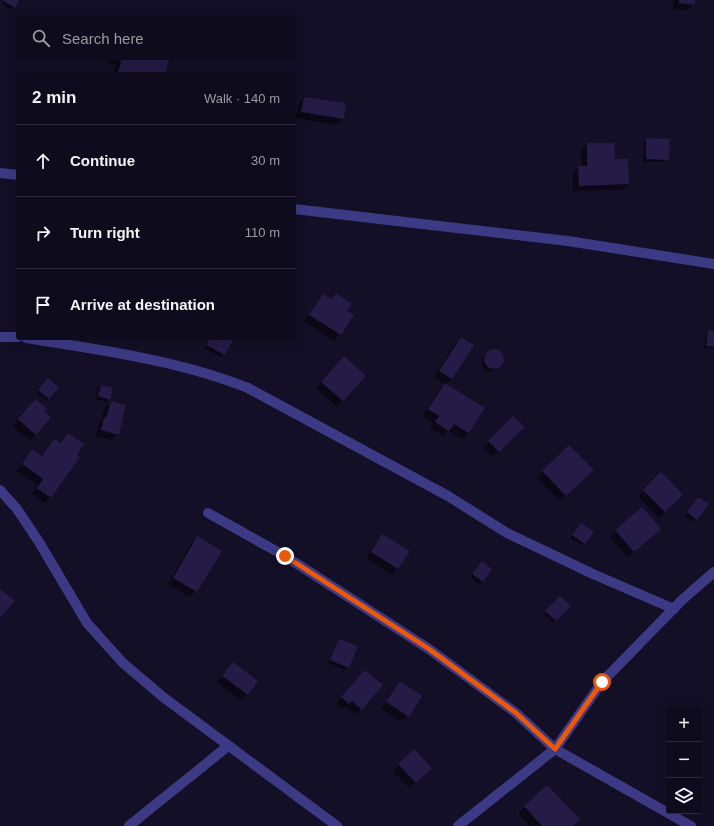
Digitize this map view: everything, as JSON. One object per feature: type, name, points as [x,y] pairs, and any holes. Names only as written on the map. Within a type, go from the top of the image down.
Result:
[{"type":"street","points":[[0,173],[16,175]]},
{"type":"street","points":[[296,209],[568,240],[714,264]]},
{"type":"street","points":[[0,337],[16,337]]},
{"type":"street","points":[[39,340],[83,347],[171,365],[218,376],[248,388],[448,496],[508,533],[593,574],[674,609]]},
{"type":"street","points":[[0,490],[17,509],[39,542],[87,623],[118,657],[163,697],[337,826]]},
{"type":"street","points":[[208,513],[291,560],[429,649],[516,713],[555,749],[691,826]]},
{"type":"street","points":[[458,826],[555,749],[602,682],[674,609],[714,572]]},
{"type":"street","points":[[129,826],[228,746]]},
{"type":"building","points":[[2,0],[19,0],[15,8]]},
{"type":"building","points":[[679,0],[695,0],[695,5],[679,3]]},
{"type":"building","points":[[121,60],[169,60],[166,72],[118,72]]},
{"type":"building","points":[[304,97],[346,103],[344,119],[301,112]]},
{"type":"building","points":[[646,138],[670,139],[669,160],[646,159]]},
{"type":"building","points":[[587,143],[614,143],[615,159],[628,159],[629,184],[579,186],[578,166],[587,166]]},
{"type":"building","points":[[336,293],[352,304],[347,311],[354,315],[341,335],[309,315],[323,294],[332,299]]},
{"type":"building","points":[[708,330],[714,331],[714,347],[706,346]]},
{"type":"building","points":[[461,337],[474,345],[452,379],[439,371]]},
{"type":"building","points":[[209,340],[233,340],[225,355],[206,345]]},
{"type":"building","points":[[490,349],[498,349],[504,355],[504,363],[498,369],[490,369],[484,363],[484,355]]},
{"type":"building","points":[[344,356],[366,376],[343,401],[321,382]]},
{"type":"building","points":[[48,378],[59,387],[49,399],[38,390]]},
{"type":"building","points":[[445,383],[485,408],[469,433],[454,424],[449,431],[435,422],[439,416],[428,409]]},
{"type":"building","points":[[101,385],[113,388],[110,400],[98,396]]},
{"type":"building","points":[[35,399],[47,408],[44,411],[51,417],[36,435],[18,419]]},
{"type":"building","points":[[111,401],[126,405],[119,435],[101,430],[104,417],[106,418]]},
{"type":"building","points":[[513,416],[525,427],[499,452],[488,441]]},
{"type":"building","points":[[68,433],[84,444],[77,455],[80,457],[51,498],[37,488],[43,479],[22,464],[32,449],[42,456],[54,439],[61,443]]},
{"type":"building","points":[[569,445],[594,470],[566,496],[542,471]]},
{"type":"building","points":[[661,472],[683,495],[665,512],[643,490]]},
{"type":"building","points":[[698,497],[709,504],[697,520],[687,512]]},
{"type":"building","points":[[642,507],[661,529],[634,552],[615,530]]},
{"type":"building","points":[[581,523],[594,532],[585,544],[572,535]]},
{"type":"building","points":[[382,534],[410,551],[398,569],[371,552]]},
{"type":"building","points":[[197,536],[222,551],[197,592],[173,578]]},
{"type":"building","points":[[482,561],[492,569],[483,582],[472,574]]},
{"type":"building","points":[[0,589],[15,601],[0,618]]},
{"type":"building","points":[[560,596],[571,606],[556,621],[545,611]]},
{"type":"building","points":[[339,639],[358,646],[349,668],[330,660]]},
{"type":"building","points":[[233,662],[258,681],[248,695],[222,676]]},
{"type":"building","points":[[365,670],[383,685],[362,710],[352,701],[349,704],[341,697]]},
{"type":"building","points":[[400,681],[422,696],[409,717],[386,702]]},
{"type":"building","points":[[414,749],[432,768],[416,783],[398,764]]},
{"type":"building","points":[[547,785],[580,819],[573,826],[542,826],[524,806]]},
{"type":"route","points":[[285,556],[429,649],[516,713],[555,749],[602,682]]}]
